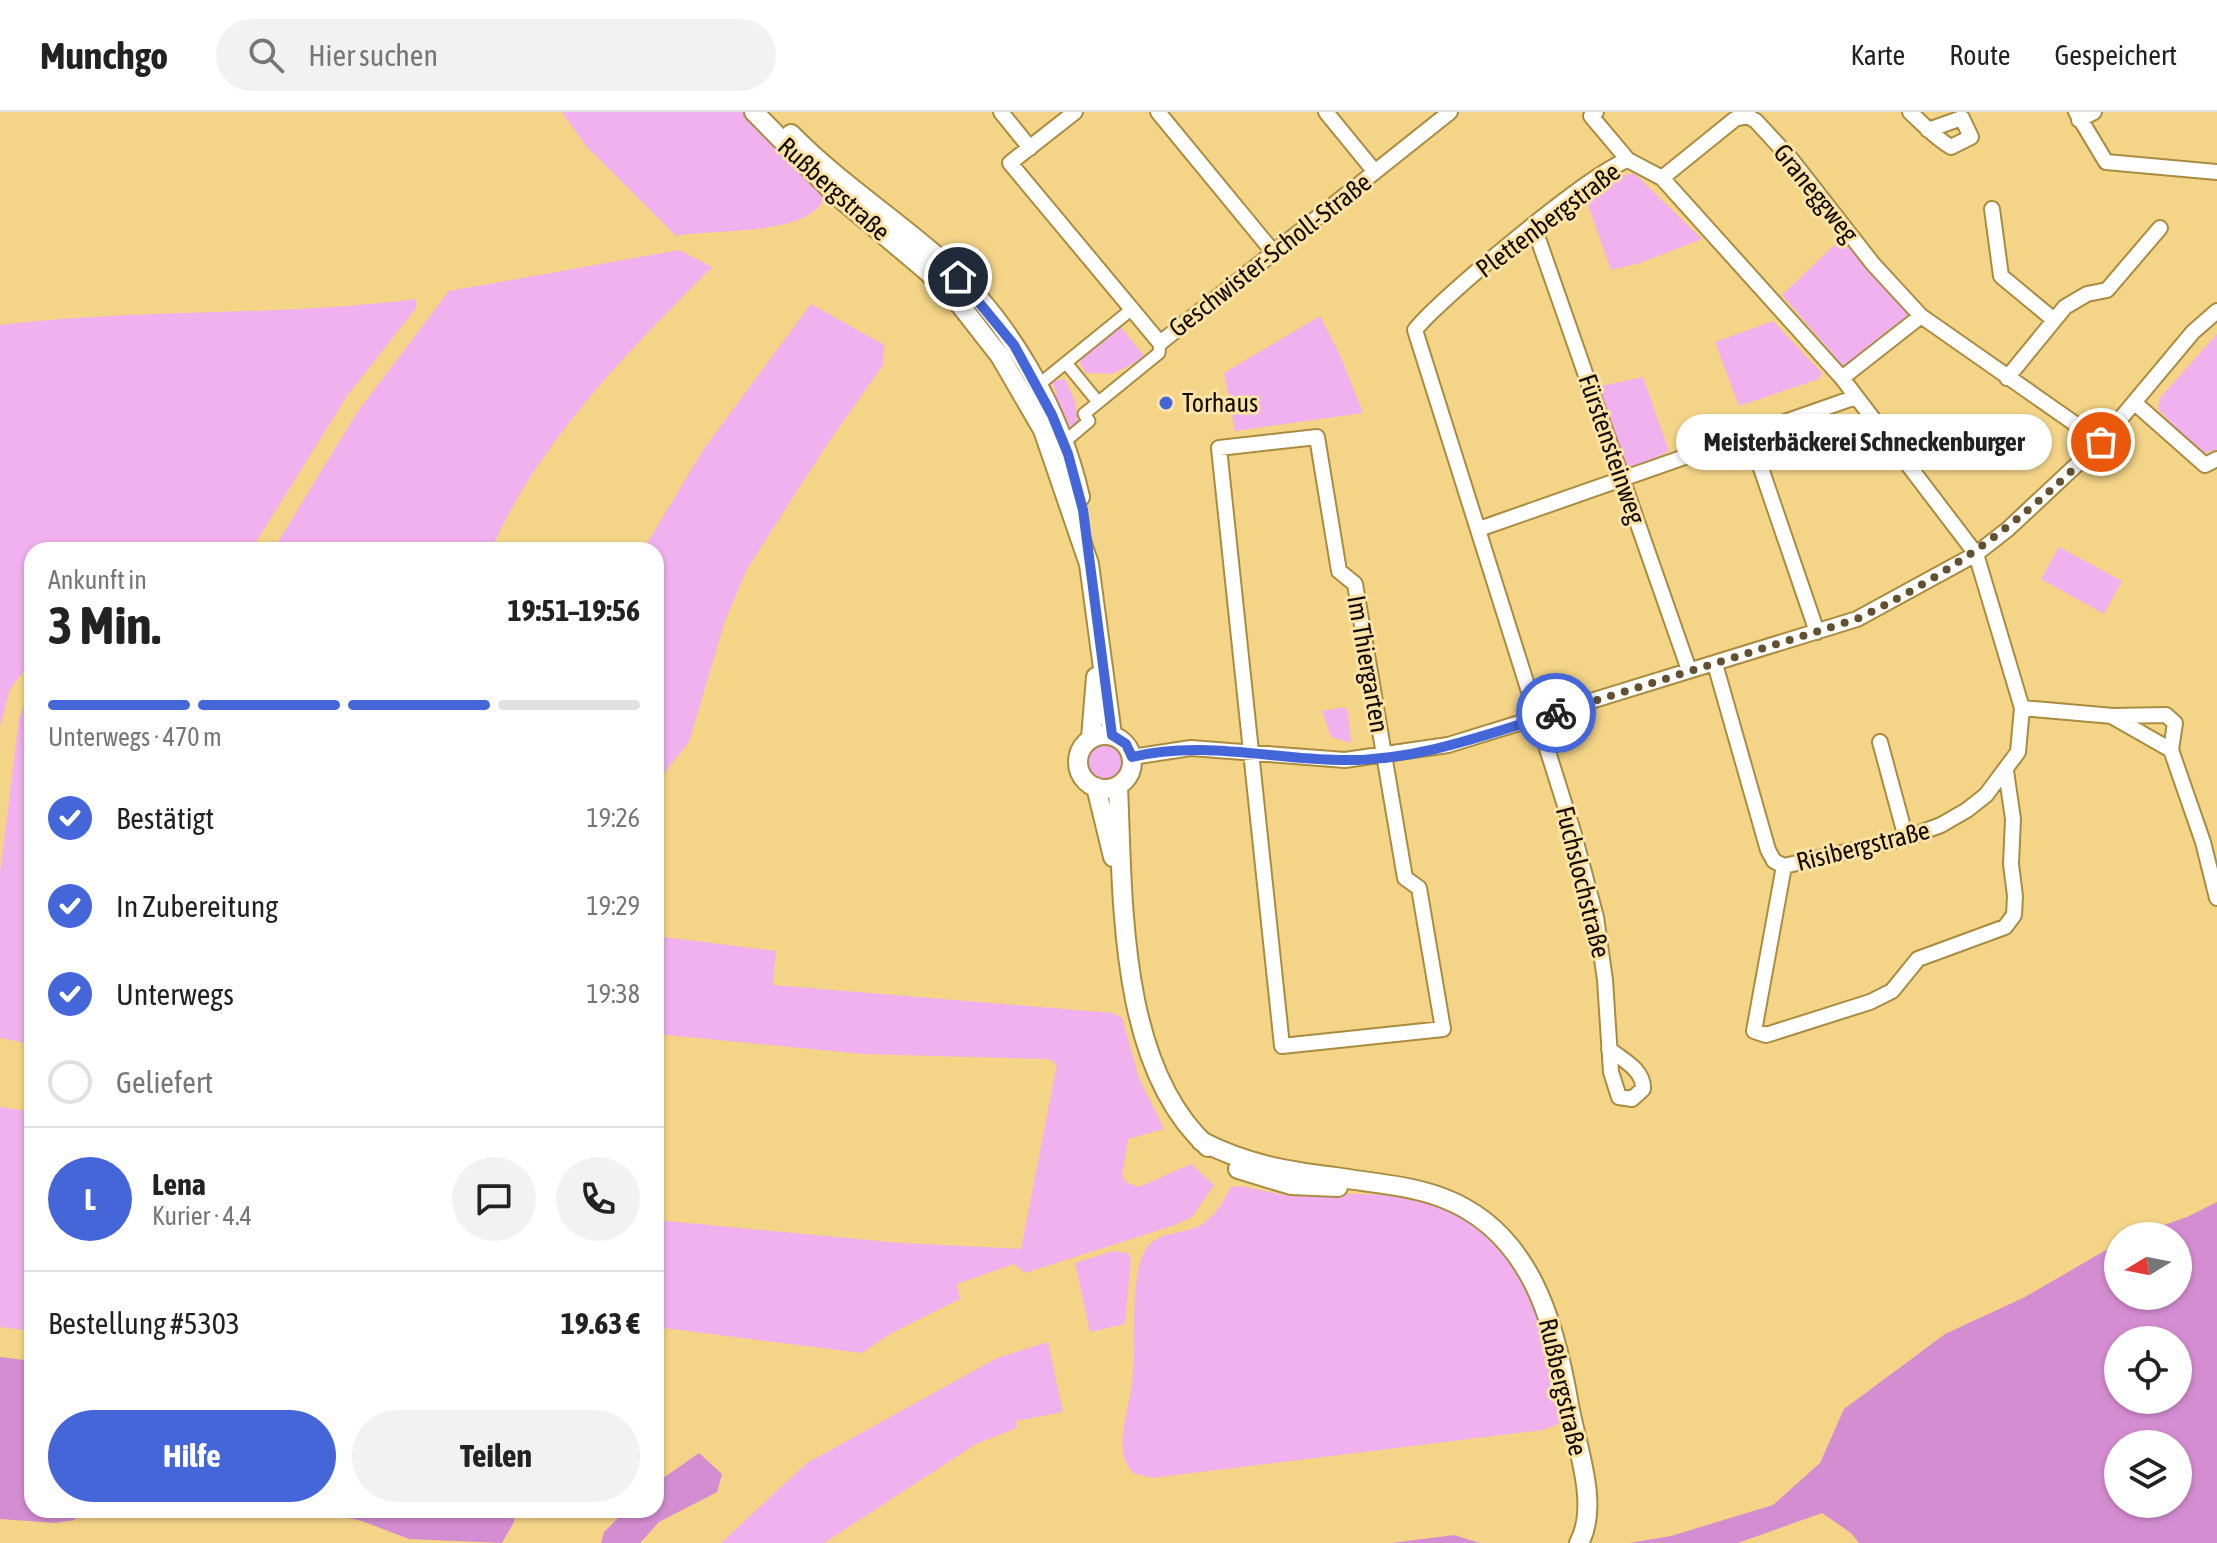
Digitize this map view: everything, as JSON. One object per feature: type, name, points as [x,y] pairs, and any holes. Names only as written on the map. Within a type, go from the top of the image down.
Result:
[{"type":"street","name":"Rußbergstraße","points":[[754,112],[834,193],[928,272],[961,306],[1000,356],[1055,456],[1085,547]]},
{"type":"street","name":"Rußbergstraße","points":[[770,112],[842,182],[941,260],[975,294],[1014,345],[1052,415],[1068,454],[1083,510],[1085,547],[1112,735]]},
{"type":"street","points":[[1001,112],[1030,148],[1075,112]]},
{"type":"street","points":[[1158,112],[1274,253]]},
{"type":"street","points":[[1326,112],[1375,172]]},
{"type":"street","name":"Geschwister-Scholl-Straße","points":[[1030,148],[1010,163],[1160,343],[1450,112]]},
{"type":"street","points":[[1910,112],[1928,130]]},
{"type":"street","points":[[2094,112],[2077,116],[2106,162],[2217,172]]},
{"type":"street","points":[[1593,114],[1628,160]]},
{"type":"street","name":"Graneggweg","points":[[1662,178],[1735,119],[1747,116],[1756,121],[1791,159],[1873,264],[1921,316],[2101,442]]},
{"type":"street","name":"Plettenbergstraße","points":[[1538,718],[1415,330],[1430,312],[1534,227],[1610,168],[1628,160],[1662,178],[1842,378],[1976,554]]},
{"type":"street","points":[[1992,209],[2001,276],[2054,320]]},
{"type":"street","name":"Fürstensteinweg","points":[[1534,227],[1689,670]]},
{"type":"street","points":[[2007,378],[2065,307],[2087,294],[2107,290],[2160,228]]},
{"type":"street","points":[[1042,382],[1132,309]]},
{"type":"street","points":[[1091,738],[1112,735],[1126,744],[1132,757],[1179,748],[1339,760],[1384,756],[1465,741],[1817,632],[1890,603],[1976,554],[2058,486],[2136,404],[2193,332],[2217,311]]},
{"type":"street","points":[[1842,378],[1921,316]]},
{"type":"street","points":[[1069,438],[1089,421],[1084,414],[1159,353],[1160,343]]},
{"type":"street","points":[[1066,363],[1098,402]]},
{"type":"street","points":[[1479,529],[1856,397]]},
{"type":"street","points":[[2136,404],[2205,465],[2217,459]]},
{"type":"street","points":[[1750,436],[1817,632]]},
{"type":"street","name":"Im Thiergarten","points":[[1317,437],[1339,571],[1355,584],[1384,756],[1405,878],[1419,888],[1443,1029],[1282,1046],[1219,448],[1317,437]]},
{"type":"street","name":"Risibergstraße","points":[[1715,664],[1768,850],[1774,861],[1784,866],[1906,838],[1941,825],[1986,795],[2018,752],[2022,708],[1976,554]]},
{"type":"street","name":"Rußbergstraße","points":[[1098,638],[1091,738],[1078,760],[1083,776],[1096,787],[1123,899]]},
{"type":"street","points":[[2022,708],[2113,716],[2166,715],[2175,723],[2171,750],[2203,842],[2217,898]]},
{"type":"street","points":[[2113,716],[2171,750]]},
{"type":"street","name":"Fuchslochstraße","points":[[1538,718],[1573,831],[1600,935],[1609,1049]]},
{"type":"street","points":[[1880,742],[1906,838]]},
{"type":"street","name":"Rußbergstraße","points":[[1132,757],[1128,777],[1118,786],[1123,899],[1133,977],[1148,1049],[1169,1100],[1201,1141],[1231,1164],[1263,1179],[1312,1187],[1376,1184],[1441,1197],[1482,1219],[1511,1246],[1536,1284],[1558,1347],[1584,1483],[1586,1525],[1579,1543]]},
{"type":"street","points":[[1784,866],[1754,1031],[1766,1035],[1870,1002],[1892,991],[1918,959],[2005,927],[2014,915],[2015,896],[2011,864],[2013,819],[2006,771]]},
{"type":"street","points":[[1096,787],[1118,786]]},
{"type":"shaded area","points":[[562,112],[748,112],[822,189],[824,199],[814,211],[798,220],[779,225],[676,236],[586,146]]},
{"type":"shaded area","points":[[1635,174],[1702,239],[1640,263],[1611,270],[1588,205],[1619,175]]},
{"type":"shaded area","points":[[1843,237],[1917,312],[1843,366],[1782,295]]},
{"type":"shaded area","points":[[679,250],[712,267],[618,365],[560,434],[511,509],[495,542],[278,542],[358,411],[449,291]]},
{"type":"shaded area","points":[[416,299],[416,308],[347,396],[256,542],[24,542],[24,671],[10,689],[0,727],[0,325],[104,316],[364,305]]},
{"type":"shaded area","points":[[811,304],[884,345],[883,365],[826,446],[747,569],[725,621],[689,742],[664,773],[664,542],[648,542],[703,450]]},
{"type":"shaded area","points":[[1320,316],[1340,355],[1363,413],[1235,431],[1224,373]]},
{"type":"shaded area","points":[[1773,321],[1822,373],[1819,379],[1739,406],[1715,342]]},
{"type":"shaded area","points":[[1120,326],[1146,358],[1111,374],[1086,373],[1080,363],[1084,353]]},
{"type":"shaded area","points":[[2217,334],[2217,449],[2201,454],[2158,409],[2160,398]]},
{"type":"shaded area","points":[[1643,377],[1669,451],[1627,472],[1597,387]]},
{"type":"shaded area","points":[[1065,379],[1075,401],[1078,423],[1070,431],[1053,395],[1057,393],[1051,381]]},
{"type":"shaded area","points":[[2059,547],[2122,581],[2104,614],[2041,579]]},
{"type":"shaded area","points":[[24,706],[24,1042],[0,1038],[0,874],[19,719]]},
{"type":"shaded area","points":[[1344,707],[1348,712],[1351,743],[1331,737],[1322,711]]},
{"type":"shaded area","points":[[1105,741],[1119,747],[1125,761],[1119,775],[1105,781],[1091,775],[1085,761],[1091,747]]},
{"type":"shaded area","points":[[664,937],[776,951],[773,985],[1113,1013],[1122,1018],[1139,1078],[1164,1129],[1128,1139],[1122,1176],[1127,1183],[1139,1187],[1191,1164],[1214,1185],[1192,1217],[1175,1225],[1025,1273],[1014,1264],[957,1284],[960,1299],[890,1334],[862,1353],[664,1328],[664,1221],[901,1243],[1021,1249],[1057,1064],[1048,1059],[863,1054],[664,1035]]},
{"type":"shaded area","points":[[0,1107],[24,1111],[24,1330],[0,1327]]},
{"type":"shaded area","points":[[1231,1187],[1295,1197],[1296,1193],[1414,1198],[1454,1211],[1473,1223],[1505,1252],[1530,1288],[1548,1333],[1565,1415],[1558,1424],[1543,1430],[1152,1478],[1133,1473],[1125,1460],[1123,1442],[1132,1384],[1135,1295],[1140,1261],[1146,1249],[1157,1239],[1201,1225],[1215,1213]]},
{"type":"shaded area","points":[[2217,1202],[2217,1543],[1859,1543],[1851,1533],[1822,1513],[1738,1543],[1629,1543],[1671,1536],[1773,1505],[1820,1463],[1844,1409],[1945,1334],[2025,1297],[2104,1251],[2104,1310],[2192,1310],[2192,1222],[2173,1222]]},
{"type":"shaded area","points":[[1113,1251],[1128,1253],[1131,1260],[1125,1324],[1090,1332],[1075,1263]]},
{"type":"shaded area","points":[[1048,1342],[1063,1412],[1016,1421],[1017,1428],[976,1444],[824,1543],[721,1543],[807,1463],[997,1358]]},
{"type":"shaded area","points":[[0,1357],[24,1360],[24,1518],[75,1518],[55,1523],[0,1519]]},
{"type":"shaded area","points":[[699,1453],[722,1474],[717,1492],[659,1522],[640,1543],[601,1543],[604,1532],[618,1518],[664,1518],[664,1477]]},
{"type":"shaded area","points":[[348,1518],[514,1518],[502,1543],[409,1539]]},
{"type":"shaded area","points":[[1454,1535],[1480,1543],[1391,1543]]},
{"type":"way so far","points":[[1556,713],[1857,619],[1890,603],[1976,554],[2058,486],[2101,442]]},
{"type":"place","name":"Torhaus","points":[[1166,403]]},
{"type":"place","name":"Meisterbäckerei Schneckenburger","points":[[2101,442]]},
{"type":"route","points":[[958,277],[1014,345],[1052,415],[1068,454],[1083,510],[1085,547],[1112,735],[1126,744],[1132,757],[1191,748],[1359,759],[1448,745],[1556,713]]}]
